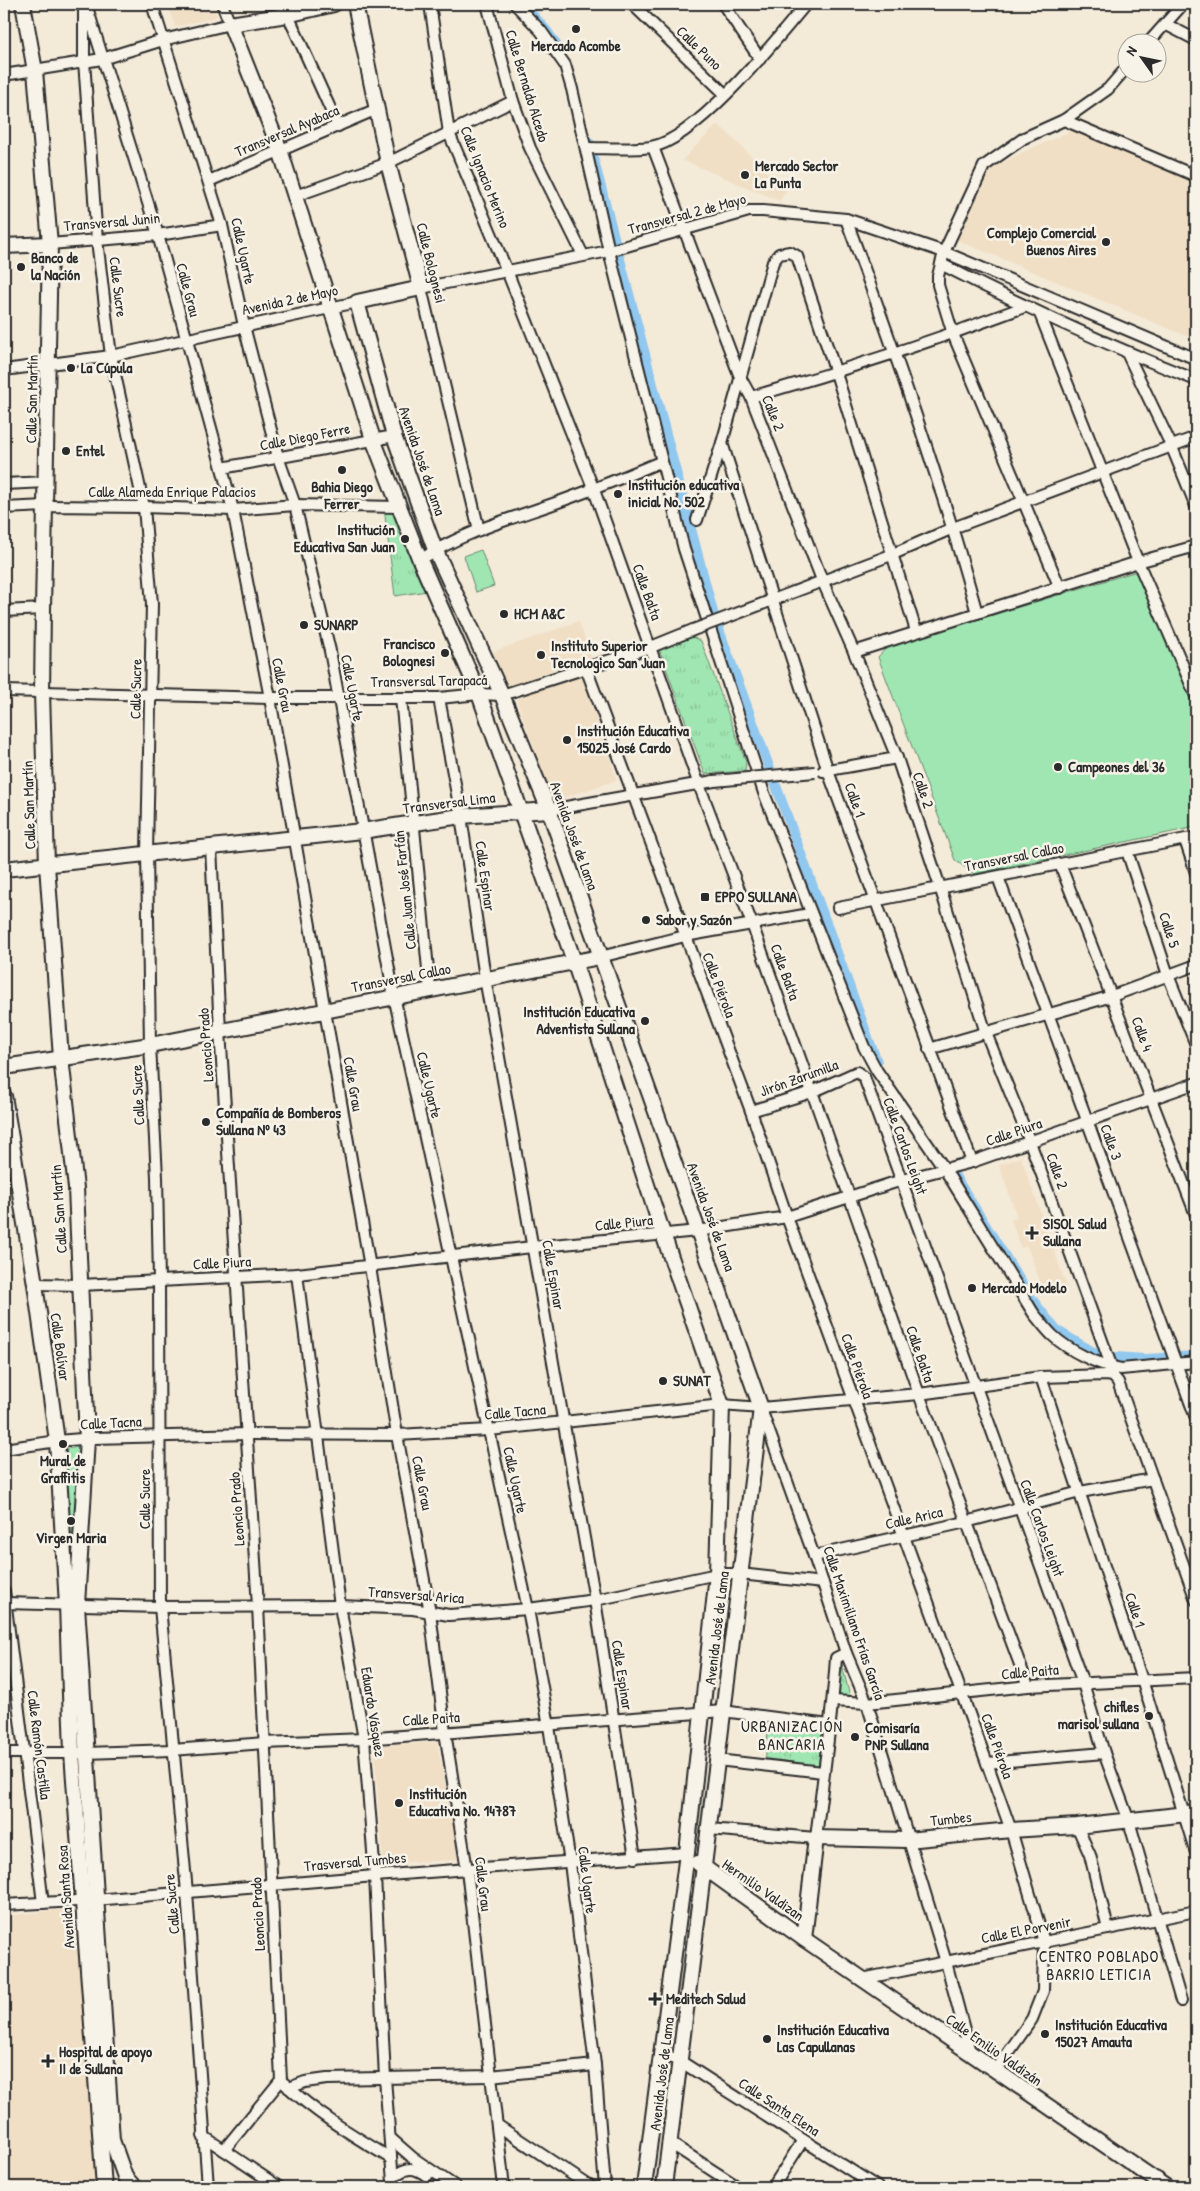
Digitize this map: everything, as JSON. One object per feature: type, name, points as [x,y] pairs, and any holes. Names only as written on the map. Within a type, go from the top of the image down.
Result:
[{"type":"street","name":"Calle San Martín","points":[[23,4],[35,70],[50,244],[42,692],[47,865],[60,1058],[76,1188],[87,1439],[72,1605]]},
{"type":"street","name":"Calle Grau","points":[[85,4],[158,235],[185,340],[222,468],[233,510],[270,698],[370,1267],[397,1436],[430,1612],[445,1732],[467,1870],[504,2187]]},
{"type":"street","name":"Calle Sucre","points":[[85,4],[84,61],[97,240],[111,356],[144,507],[152,604],[152,695],[147,853],[150,1045],[157,1177],[159,1281],[160,1607],[172,1750],[187,1892],[208,2187]]},
{"type":"street","name":"Calle Ugarte","points":[[152,4],[222,225],[244,326],[278,457],[296,504],[318,596],[339,698],[362,831],[394,996],[528,1609],[549,1726],[570,1863],[595,2065],[605,2187]]},
{"type":"street","points":[[222,4],[230,24]]},
{"type":"street","points":[[4,76],[102,59],[163,40],[285,9],[334,4]]},
{"type":"street","name":"Calle Bolognesi","points":[[355,4],[388,163],[421,288],[479,530]]},
{"type":"street","name":"Calle Ignacio Merino","points":[[430,4],[449,133],[507,271]]},
{"type":"street","name":"Calle Bernaldo Alcedo","points":[[487,4],[512,101],[530,148],[583,255]]},
{"type":"street","points":[[515,4],[541,31],[565,65],[660,462],[684,549],[764,793],[864,1047],[877,1071],[944,1168],[1034,1314],[1052,1335],[1063,1344],[1112,1368],[1141,1369],[1196,1362]]},
{"type":"street","name":"Calle Puno","points":[[632,4],[725,94]]},
{"type":"street","points":[[723,4],[760,59]]},
{"type":"street","points":[[586,148],[652,146],[681,133],[712,108],[760,59],[806,4]]},
{"type":"street","points":[[1158,32],[1183,4]]},
{"type":"street","points":[[285,9],[338,126]]},
{"type":"street","name":"Avenida José de Lama","points":[[230,24],[280,150],[373,439],[420,560],[479,694],[574,961],[663,1234],[722,1406],[717,1574],[700,1714],[687,1854],[644,2187]]},
{"type":"street","points":[[1165,24],[1196,40]]},
{"type":"street","points":[[1060,588],[1025,501],[953,334],[938,285],[938,276],[944,252],[984,166],[1024,138],[1064,120],[1108,89],[1118,78]]},
{"type":"street","points":[[295,196],[388,163],[512,101]]},
{"type":"street","name":"Transversal Ayabaca","points":[[209,181],[378,109]]},
{"type":"street","points":[[1064,120],[1196,176]]},
{"type":"street","name":"Calle 2","points":[[652,146],[740,377],[751,397],[822,580],[854,652],[897,758],[986,1033],[1030,1142],[1112,1368]]},
{"type":"street","name":"Transversal 2 de Mayo","points":[[583,255],[610,250],[749,211],[846,219],[944,252],[1196,359]]},
{"type":"street","points":[[846,219],[895,353],[954,528],[977,613]]},
{"type":"street","name":"Transversal Junin","points":[[4,246],[158,235],[222,225]]},
{"type":"street","points":[[697,520],[722,443],[773,262],[779,254],[790,252],[797,256],[836,373],[916,631]]},
{"type":"street","name":"Avenida 2 de Mayo","points":[[4,370],[111,356],[421,288],[583,255]]},
{"type":"street","points":[[941,264],[1024,307],[1127,353],[1196,380]]},
{"type":"street","name":"Calle Balta","points":[[507,271],[594,490],[698,782],[752,924],[918,1394],[1028,1686]]},
{"type":"street","name":"Avenida José de Lama","points":[[357,302],[394,436],[435,550],[502,695],[549,810],[761,1408],[664,2187]]},
{"type":"street","points":[[751,397],[836,373],[953,334],[1024,307]]},
{"type":"street","points":[[1040,314],[1138,562],[1196,696]]},
{"type":"street","points":[[1127,353],[1171,446],[1196,506]]},
{"type":"street","name":"Calle Diego Ferre","points":[[222,468],[394,436]]},
{"type":"street","name":"Transversal Tarapacá","points":[[4,691],[270,698],[439,698],[479,694],[502,695],[651,647],[771,599],[892,555],[954,528],[1196,437]]},
{"type":"street","name":"Calle 1","points":[[722,443],[828,770],[972,1162]]},
{"type":"street","points":[[420,560],[435,550],[479,530],[594,490],[660,462]]},
{"type":"street","points":[[4,484],[47,482]]},
{"type":"street","name":"Calle Alameda Enrique Palacios","points":[[4,508],[46,506],[233,510],[296,504],[399,507]]},
{"type":"street","points":[[854,652],[1138,562],[1196,546]]},
{"type":"street","points":[[4,612],[43,609]]},
{"type":"street","name":"Calle Piérola","points":[[586,668],[751,1111],[787,1217],[987,1763],[1011,1830],[1044,1942],[1044,1991],[1032,2018],[996,2070]]},
{"type":"street","name":"Calle Juan José Farfán","points":[[401,698],[430,989]]},
{"type":"street","name":"Calle Espinar","points":[[439,698],[461,816],[485,978],[595,1600],[635,1858]]},
{"type":"street","name":"Transversal Lima","points":[[4,869],[362,831],[461,816],[549,810],[698,782],[815,772],[897,758]]},
{"type":"street","name":"Transversal Callao","points":[[838,908],[1196,838]]},
{"type":"street","points":[[1186,840],[1196,873]]},
{"type":"street","name":"Leoncio Prado","points":[[211,847],[220,1031],[258,1606],[281,2080]]},
{"type":"street","name":"Calle 5","points":[[1127,851],[1168,975],[1196,1044]]},
{"type":"street","name":"Calle 4","points":[[1060,864],[1112,996],[1150,1101],[1196,1215]]},
{"type":"street","name":"Calle 3","points":[[998,877],[1196,1418]]},
{"type":"street","name":"Transversal Callao","points":[[4,1067],[150,1045],[600,957],[685,936],[804,915]]},
{"type":"street","points":[[929,1049],[1112,996],[1196,965]]},
{"type":"street","name":"Jirón Zarumilla","points":[[751,1111],[812,1092],[857,1072]]},
{"type":"street","name":"Calle Carlos Leight","points":[[857,1072],[864,1077],[974,1387],[1083,1683],[1104,1753],[1129,1821],[1181,2001]]},
{"type":"street","name":"Calle Piura","points":[[35,1284],[159,1281],[297,1274],[532,1247],[698,1231],[787,1217],[902,1180],[972,1162],[1196,1084]]},
{"type":"street","name":"Calle Bolívar","points":[[4,1096],[35,1284],[56,1440],[72,1605]]},
{"type":"street","name":"Eduardo Vásquez","points":[[297,1274],[340,1606],[364,1739],[375,1876],[392,2182]]},
{"type":"street","name":"Calle Tacna","points":[[4,1449],[56,1440],[247,1434],[397,1436],[489,1430],[722,1406],[761,1408],[918,1394],[1041,1377],[1106,1375],[1113,1376],[1118,1382],[1152,1478]]},
{"type":"street","name":"Calle 1","points":[[1041,1377],[1142,1680],[1191,1814],[1196,1853]]},
{"type":"street","name":"Calle Maximiliano Frías García","points":[[761,1408],[846,1652],[866,1703],[946,1962],[970,2052]]},
{"type":"street","points":[[1152,1478],[1196,1600]]},
{"type":"street","name":"Calle Arica","points":[[814,1556],[966,1522],[1080,1492],[1152,1478]]},
{"type":"street","name":"Transversal Arica","points":[[5,1603],[160,1607],[340,1606],[449,1615],[528,1609],[595,1600],[717,1574],[740,1574],[823,1583]]},
{"type":"street","name":"Calle Ramón Castilla","points":[[4,1591],[26,1753],[43,1903]]},
{"type":"street","name":"Avenida Santa Rosa","points":[[72,1605],[104,2187]]},
{"type":"street","points":[[804,1939],[833,1702],[836,1658],[846,1652]]},
{"type":"street","name":"Calle Paita","points":[[833,1702],[866,1703],[1028,1686],[1196,1678]]},
{"type":"street","name":"Calle Paita","points":[[4,1753],[172,1750],[264,1742],[364,1739],[723,1711],[829,1725]]},
{"type":"street","points":[[987,1763],[1104,1753]]},
{"type":"street","points":[[717,1760],[823,1772]]},
{"type":"street","name":"Tumbes","points":[[709,1830],[816,1838],[907,1840],[1077,1826],[1191,1814]]},
{"type":"street","points":[[1077,1826],[1090,1855],[1108,1929]]},
{"type":"street","points":[[687,1854],[704,1869]]},
{"type":"street","name":"Trasversal Tumbes","points":[[4,1905],[687,1854]]},
{"type":"street","name":"Hermilio Valdizan","points":[[704,1869],[804,1939]]},
{"type":"street","name":"Avenida Santa Rosa","points":[[89,1900],[112,2140],[125,2177],[134,2187]]},
{"type":"street","name":"Calle El Porvenir","points":[[862,1979],[1196,1911]]},
{"type":"street","name":"Calle Emilio Valdizán","points":[[804,1939],[1166,2187]]},
{"type":"street","name":"Calle Santa Elena","points":[[662,2054],[680,2061],[878,2187]]},
{"type":"street","points":[[289,2088],[305,2082],[326,2079],[490,2076],[595,2065]]},
{"type":"street","points":[[224,2150],[281,2080],[289,2088],[356,2137],[390,2158]]},
{"type":"street","points":[[497,2125],[591,2187]]},
{"type":"street","points":[[204,2136],[279,2187]]},
{"type":"street","points":[[390,2138],[413,2158],[456,2187]]},
{"type":"street","points":[[774,2187],[803,2140]]},
{"type":"street","points":[[670,2143],[738,2187]]},
{"type":"street","points":[[392,2182],[402,2170],[412,2168],[420,2170],[444,2187]]},
{"type":"shaded area","points":[[168,4],[213,4],[217,17],[175,27]]},
{"type":"shaded area","name":"Mercado Sector La Punta","points":[[718,124],[786,190],[780,201],[682,160]]},
{"type":"shaded area","points":[[1074,130],[1196,181],[1196,340],[957,240],[991,169],[1023,152]]},
{"type":"shaded area","name":"Instituto Superior Tecnologico San Juan","points":[[579,621],[591,658],[569,664],[505,688],[490,653]]},
{"type":"shaded area","name":"Institución Educativa 15025 José Cardo","points":[[581,674],[617,780],[554,801],[516,699]]},
{"type":"shaded area","name":"SISOL Salud Sullana","points":[[1021,1157],[1067,1287],[1045,1295],[1027,1246],[1021,1248],[1011,1220],[1017,1217],[999,1165]]},
{"type":"shaded area","points":[[437,1742],[459,1860],[383,1863],[374,1746]]},
{"type":"shaded area","name":"Hospital de apoyo II de Sullana","points":[[68,1909],[70,1934],[82,1935],[102,2187],[4,2187],[4,1916]]},
{"type":"green space","points":[[399,507],[427,591],[395,596],[384,508]]},
{"type":"green space","points":[[481,550],[494,586],[476,592],[464,556]]},
{"type":"green space","name":"Campeones del 36","points":[[1134,572],[1140,576],[1196,706],[1196,827],[974,874],[955,860],[878,657],[887,647]]},
{"type":"green space","points":[[692,637],[701,641],[746,762],[745,771],[705,774],[659,649]]},
{"type":"green space","points":[[84,1446],[75,1591],[67,1591],[60,1450]]},
{"type":"green space","points":[[841,1662],[850,1696],[835,1697]]},
{"type":"green space","points":[[769,1721],[823,1726],[818,1769],[765,1764]]},
{"type":"waterway","points":[[523,4],[547,31],[557,46]]},
{"type":"waterway","points":[[589,142],[714,616],[877,1062]]},
{"type":"waterway","points":[[951,1170],[1031,1298],[1056,1330],[1100,1356],[1145,1359],[1196,1356]]},
{"type":"place","name":"Mercado Acombe","points":[[576,29]]},
{"type":"place","name":"Mercado Sector La Punta","points":[[745,175]]},
{"type":"place","name":"Complejo Comercial Buenos Aires","points":[[1106,242]]},
{"type":"place","name":"Banco de la Nación","points":[[21,267]]},
{"type":"place","name":"La Cúpula","points":[[71,368]]},
{"type":"place","name":"Entel","points":[[66,451]]},
{"type":"place","name":"Bahia Diego Ferrer","points":[[342,470]]},
{"type":"place","name":"Institución educativa inicial No. 502","points":[[618,494]]},
{"type":"place","name":"Institución Educativa San Juan","points":[[405,539]]},
{"type":"place","name":"HCM A&C","points":[[504,614]]},
{"type":"place","name":"SUNARP","points":[[304,625]]},
{"type":"place","name":"Francisco Bolognesi","points":[[445,653]]},
{"type":"place","name":"Instituto Superior Tecnologico San Juan","points":[[541,655]]},
{"type":"place","name":"Institución Educativa 15025 José Cardo","points":[[567,740]]},
{"type":"place","name":"Campeones del 36","points":[[1058,767]]},
{"type":"place","name":"EPPO SULLANA","points":[[705,897]]},
{"type":"place","name":"Sabor y Sazón","points":[[646,920]]},
{"type":"place","name":"Institución Educativa Adventista Sullana","points":[[645,1021]]},
{"type":"place","name":"Compañía de Bomberos Sullana Nº 43","points":[[206,1122]]},
{"type":"place","name":"SISOL Salud Sullana","points":[[1032,1233]]},
{"type":"place","name":"Mercado Modelo","points":[[972,1288]]},
{"type":"place","name":"SUNAT","points":[[663,1381]]},
{"type":"place","name":"Mural de Graffitis","points":[[63,1444]]},
{"type":"place","name":"Virgen Maria","points":[[71,1521]]},
{"type":"place","name":"chifles marisol sullana","points":[[1149,1716]]},
{"type":"place","name":"Comisaría PNP Sullana","points":[[855,1737]]},
{"type":"place","name":"Institución Educativa No. 14787","points":[[399,1803]]},
{"type":"place","name":"Meditech Salud","points":[[655,1999]]},
{"type":"place","name":"Institución Educativa 15027 Amauta","points":[[1045,2034]]},
{"type":"place","name":"Institución Educativa Las Capullanas","points":[[767,2039]]},
{"type":"place","name":"Hospital de apoyo II de Sullana","points":[[48,2061]]},
{"type":"district","name":"URBANIZACIÓN BANCARIA","points":[[792,1735]]},
{"type":"district","name":"CENTRO POBLADO BARRIO LETICIA","points":[[1099,1965]]}]
